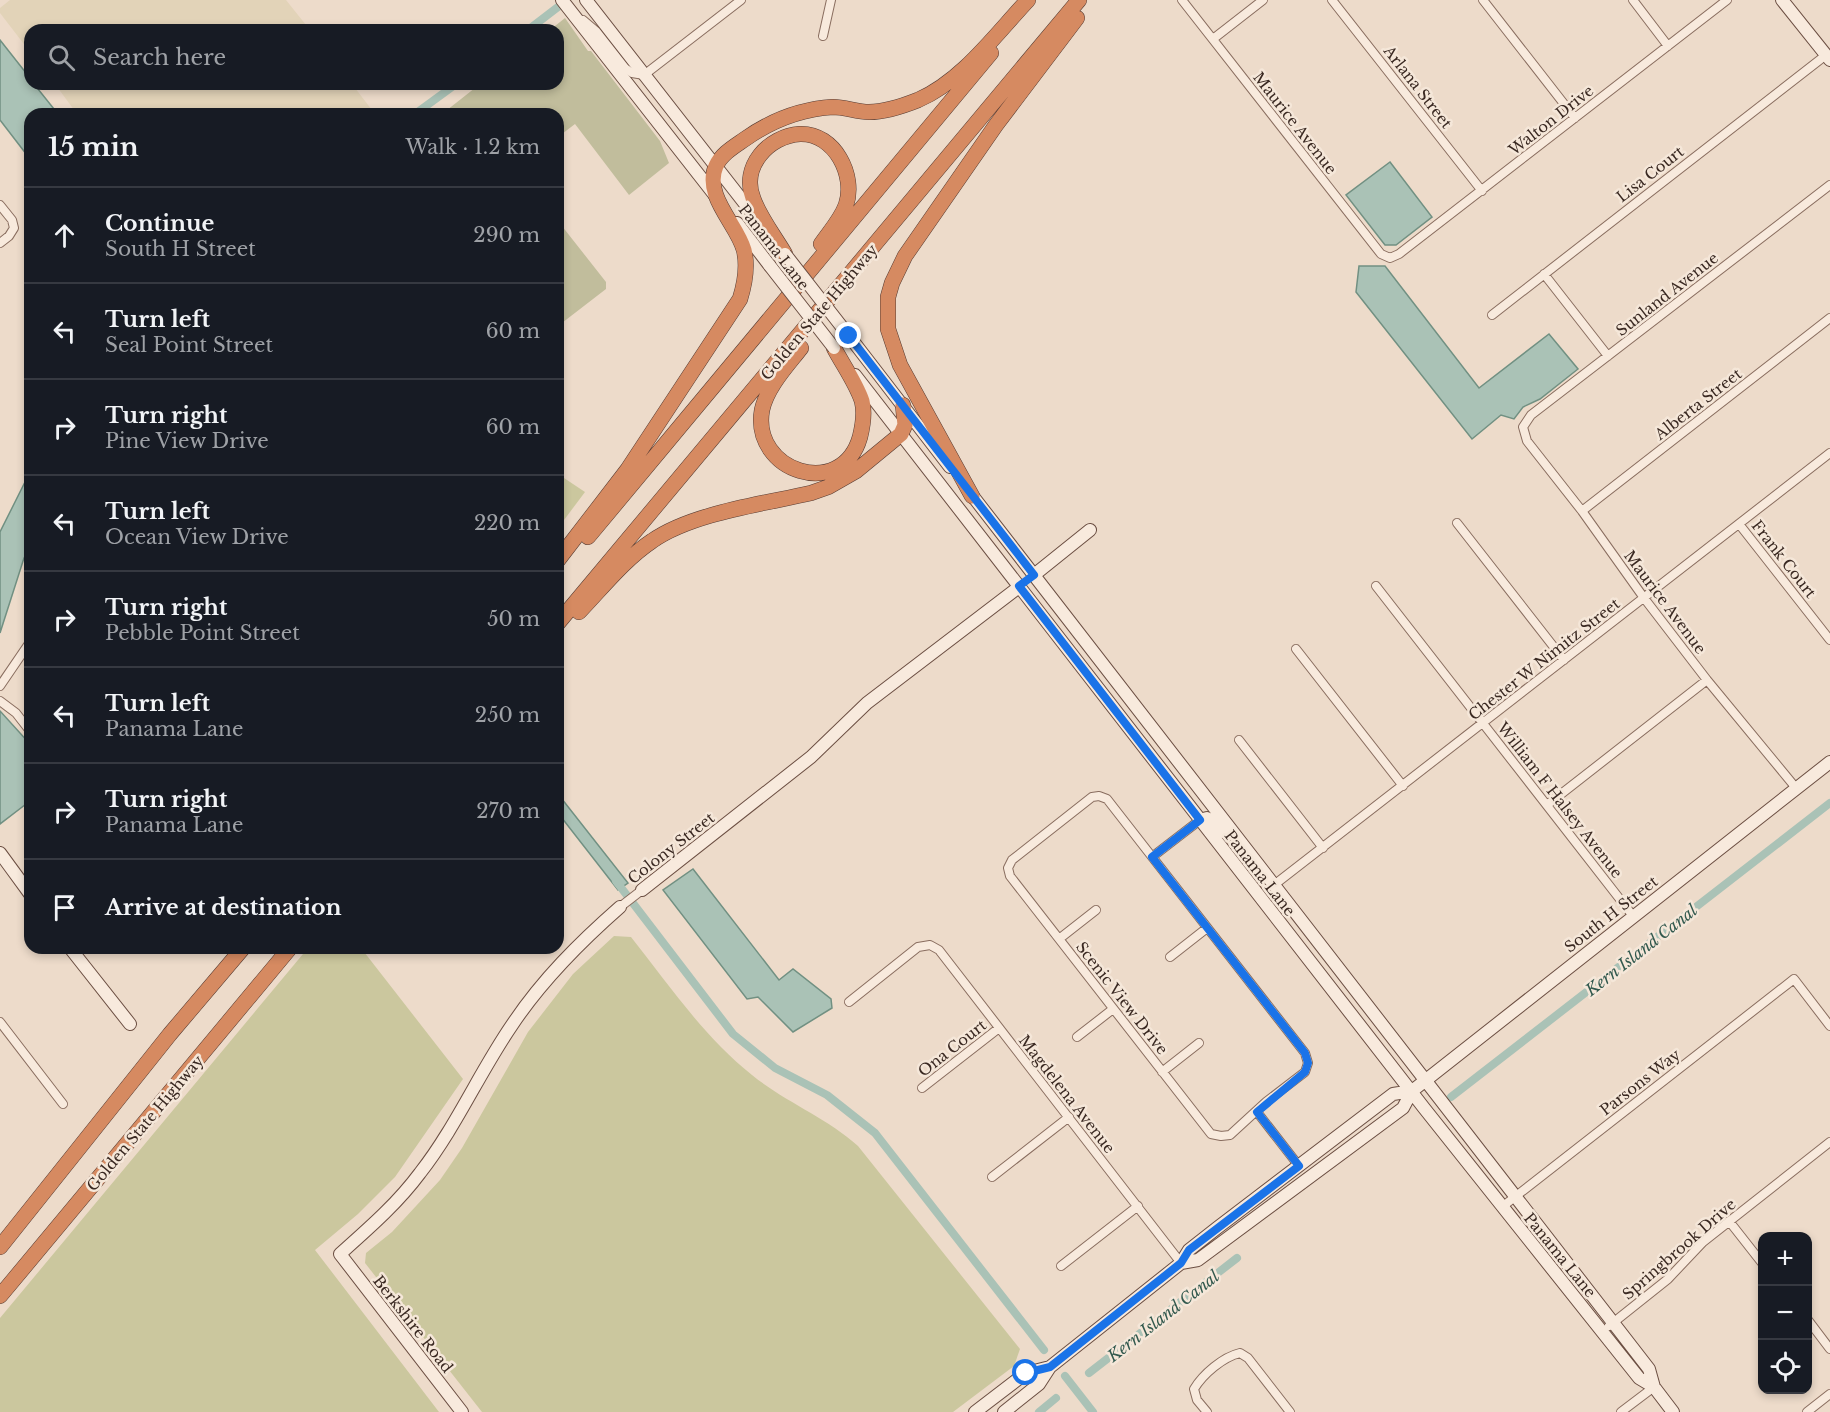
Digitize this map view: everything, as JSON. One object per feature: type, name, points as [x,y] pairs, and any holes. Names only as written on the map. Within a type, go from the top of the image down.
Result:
[{"type":"highway","points":[[564,552],[628,469],[740,299],[746,274],[744,249],[716,197],[713,181],[715,167],[727,152],[765,124],[783,117],[804,111],[835,107],[869,112],[887,110],[911,103],[932,93],[960,72],[1028,0]]},
{"type":"highway","points":[[564,566],[1035,0]]},
{"type":"highway","name":"Golden State Highway","points":[[564,616],[1079,0]]},
{"type":"highway","points":[[972,496],[896,356],[888,329],[887,312],[890,290],[905,256],[996,125],[1089,0]]},
{"type":"highway","points":[[733,364],[837,221],[846,204],[847,175],[838,156],[823,142],[801,134],[783,139],[762,152],[751,174],[752,198],[785,254]]},
{"type":"highway","points":[[834,348],[862,400],[863,427],[857,447],[847,460],[833,470],[822,473],[802,472],[784,464],[766,441],[761,422],[764,401],[886,232]]},
{"type":"highway","points":[[564,627],[637,553],[663,533],[696,520],[811,493],[828,487],[856,471],[902,434],[905,425],[903,405]]},
{"type":"highway","points":[[0,1247],[170,1034],[238,954]]},
{"type":"highway","name":"Golden State Highway","points":[[0,1296],[285,954]]},
{"type":"main road","name":"Panama Lane","points":[[562,0],[1502,1207],[1639,1378],[1654,1387],[1674,1412]]},
{"type":"main road","name":"Panama Lane","points":[[586,0],[903,405],[1649,1369],[1654,1387]]},
{"type":"main road","points":[[1782,0],[1828,58]]},
{"type":"main road","name":"Colony Street","points":[[1034,575],[1090,530]]},
{"type":"main road","name":"Colony Street","points":[[642,890],[811,758],[867,703],[1019,586]]},
{"type":"main road","points":[[1066,647],[1087,660],[1114,694],[1117,696],[1126,693]]},
{"type":"main road","name":"South H Street","points":[[1181,1263],[1198,1260],[1403,1108],[1412,1091],[1425,1080],[1830,762]]},
{"type":"main road","points":[[1200,820],[1207,818],[1221,831],[1235,835]]},
{"type":"main road","points":[[0,853],[24,886]]},
{"type":"main road","points":[[1237,868],[1250,873],[1264,886],[1274,885]]},
{"type":"main road","name":"Colony Street","points":[[340,1254],[378,1220],[421,1173],[447,1136],[511,1027],[531,998],[575,948],[620,907]]},
{"type":"main road","points":[[75,954],[130,1024]]},
{"type":"main road","name":"South H Street","points":[[1004,1412],[1039,1384],[1050,1367],[1181,1263],[1189,1250],[1393,1094],[1412,1091]]},
{"type":"main road","points":[[1309,1176],[1314,1164],[1342,1133]]},
{"type":"main road","points":[[1244,1226],[1290,1182],[1299,1166]]},
{"type":"main road","name":"Berkshire Road","points":[[340,1254],[462,1412]]},
{"type":"main road","name":"South H Street","points":[[975,1412],[1026,1373],[1050,1367]]},
{"type":"street","points":[[571,11],[596,31],[625,68],[632,73],[644,75],[741,0]]},
{"type":"street","points":[[824,36],[831,0]]},
{"type":"street","name":"Maurice Avenue","points":[[1182,0],[1381,254],[1390,258]]},
{"type":"street","points":[[1213,39],[1263,0]]},
{"type":"street","name":"Arlana Street","points":[[1332,0],[1482,191]]},
{"type":"street","points":[[1482,0],[1575,118]]},
{"type":"street","points":[[1633,0],[1668,46]]},
{"type":"street","name":"Walton Drive","points":[[1390,258],[1400,254],[1727,0]]},
{"type":"street","name":"Lisa Court","points":[[1492,315],[1828,58]]},
{"type":"street","name":"Sunland Avenue","points":[[1523,427],[1532,415],[1830,185]]},
{"type":"street","points":[[0,205],[12,220],[14,228],[9,236],[0,243]]},
{"type":"street","points":[[1544,274],[1608,356]]},
{"type":"street","name":"Alberta Street","points":[[1582,511],[1830,318]]},
{"type":"street","name":"Maurice Avenue","points":[[1523,427],[1527,441],[1582,511],[1644,598],[1707,680],[1796,788]]},
{"type":"street","name":"Chester W Nimitz Street","points":[[1274,885],[1830,453]]},
{"type":"street","points":[[1457,523],[1564,660]]},
{"type":"street","name":"Frank Court","points":[[1739,524],[1830,640]]},
{"type":"street","name":"Colony Street","points":[[1019,586],[1034,575]]},
{"type":"street","name":"William F Halsey Avenue","points":[[1376,586],[1634,916]]},
{"type":"street","points":[[1296,649],[1403,786]]},
{"type":"street","points":[[0,686],[24,651]]},
{"type":"street","points":[[1547,805],[1707,680]]},
{"type":"street","points":[[0,701],[16,713],[24,723]]},
{"type":"street","points":[[1239,740],[1323,848]]},
{"type":"street","name":"Scenic View Drive","points":[[1152,857],[1107,799],[1100,796],[1092,797],[1012,860],[1008,868],[1010,876],[1210,1134],[1230,1135],[1257,1112]]},
{"type":"street","points":[[1200,820],[1152,857],[1305,1053],[1308,1063],[1305,1072],[1257,1112],[1299,1166]]},
{"type":"street","name":"Colony Street","points":[[620,907],[642,890]]},
{"type":"street","points":[[1059,939],[1096,910]]},
{"type":"street","points":[[1170,957],[1207,928]]},
{"type":"street","name":"Magdelena Avenue","points":[[849,1002],[918,947],[930,945],[939,950],[1181,1263]]},
{"type":"street","name":"Parsons Way","points":[[1502,1207],[1794,979],[1830,1026]]},
{"type":"street","points":[[1077,1037],[1113,1009]]},
{"type":"street","points":[[0,1022],[63,1104]]},
{"type":"street","name":"Ona Court","points":[[922,1088],[999,1028]]},
{"type":"street","points":[[1162,1072],[1199,1043]]},
{"type":"street","points":[[992,1177],[1069,1117]]},
{"type":"street","name":"Springbrook Drive","points":[[1602,1332],[1668,1279],[1703,1242],[1830,1142]]},
{"type":"street","points":[[1061,1266],[1138,1206]]},
{"type":"street","points":[[1729,1221],[1758,1258]]},
{"type":"street","points":[[1812,1325],[1830,1349]]},
{"type":"street","points":[[1207,1412],[1197,1400],[1194,1389],[1200,1380],[1215,1367],[1231,1355],[1240,1353],[1248,1358],[1290,1412]]},
{"type":"street","points":[[1621,1412],[1654,1387]]},
{"type":"street","points":[[1807,1412],[1830,1394]]},
{"type":"shaded area","points":[[10,0],[286,0],[305,24],[24,24],[24,44],[0,13],[0,8]]},
{"type":"shaded area","points":[[565,18],[588,51],[591,51],[660,141],[669,163],[629,195],[575,124],[564,132],[564,108],[450,108],[472,90],[564,90],[564,24],[558,24]]},
{"type":"shaded area","points":[[0,40],[24,70],[24,90],[39,90],[53,108],[24,108],[24,151],[0,120]]},
{"type":"shaded area","points":[[59,90],[357,90],[370,108],[73,108]]},
{"type":"shaded area","points":[[1390,162],[1432,217],[1396,245],[1385,245],[1346,195]]},
{"type":"shaded area","points":[[564,229],[606,282],[606,289],[564,321]]},
{"type":"shaded area","points":[[1359,266],[1385,266],[1479,388],[1549,334],[1578,369],[1540,399],[1523,407],[1514,419],[1501,415],[1472,439],[1356,292]]},
{"type":"shaded area","points":[[564,478],[585,492],[564,520]]},
{"type":"shaded area","points":[[24,484],[24,558],[0,633],[0,532]]},
{"type":"shaded area","points":[[0,711],[24,737],[24,806],[0,824]]},
{"type":"shaded area","points":[[564,802],[628,883],[618,890],[564,821]]},
{"type":"shaded area","points":[[693,869],[779,980],[793,969],[831,999],[832,1008],[793,1032],[758,997],[747,999],[663,890]]},
{"type":"shaded area","points":[[614,936],[631,937],[688,1010],[718,1044],[752,1075],[833,1126],[858,1146],[1020,1349],[1014,1366],[953,1412],[482,1412],[365,1263],[366,1253],[392,1232],[440,1180],[462,1148],[528,1032],[573,974]]},
{"type":"shaded area","points":[[303,954],[366,954],[463,1079],[395,1177],[358,1214],[315,1250],[439,1412],[0,1412],[0,1318]]},
{"type":"waterway","points":[[536,24],[567,0]]},
{"type":"waterway","points":[[423,108],[448,90]]},
{"type":"waterway","name":"Kern Island Canal","points":[[1451,1097],[1830,803]]},
{"type":"waterway","points":[[616,881],[733,1034],[775,1068],[827,1095],[875,1133],[1044,1350]]},
{"type":"waterway","name":"Kern Island Canal","points":[[1089,1373],[1237,1258]]},
{"type":"waterway","points":[[1065,1376],[1093,1412]]},
{"type":"waterway","name":"Kern Island Canal","points":[[1039,1412],[1056,1398]]},
{"type":"route","points":[[849,336],[1034,575],[1019,586],[1200,820],[1152,857],[1305,1053],[1308,1063],[1305,1072],[1266,1102],[1257,1112],[1299,1166],[1189,1250],[1181,1263],[1050,1367],[1026,1373]]}]
